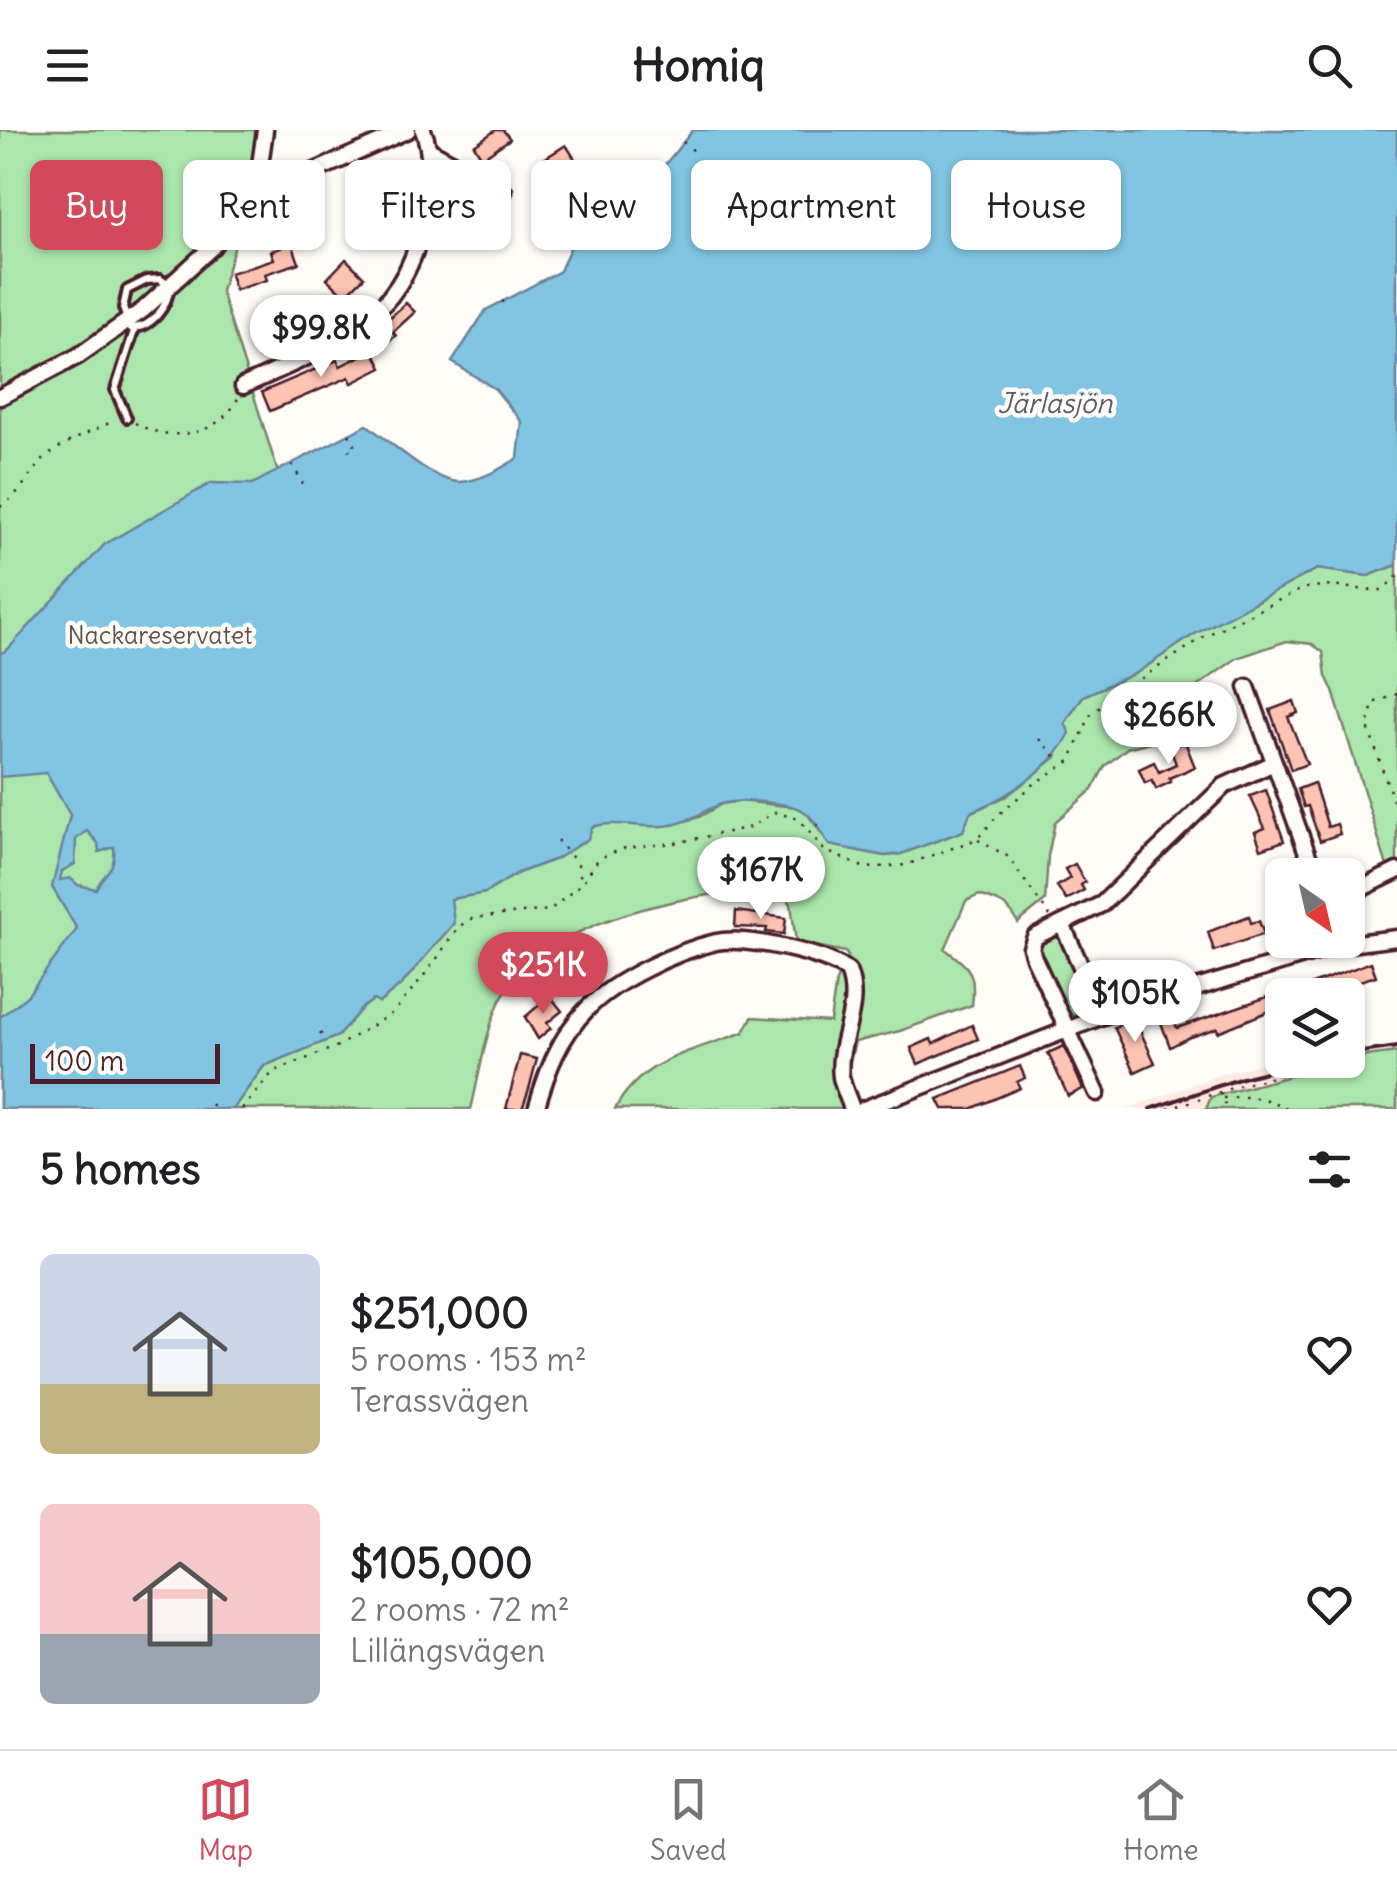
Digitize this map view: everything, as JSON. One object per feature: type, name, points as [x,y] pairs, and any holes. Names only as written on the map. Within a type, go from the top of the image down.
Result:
[{"type":"street","points":[[261,160],[266,130]]},
{"type":"street","points":[[325,167],[408,130]]},
{"type":"street","points":[[243,386],[351,334],[370,319],[403,280],[422,237],[429,150],[423,130]]},
{"type":"street","points":[[429,150],[448,160]]},
{"type":"street","points":[[0,397],[130,325],[208,250]]},
{"type":"street","points":[[1247,687],[1309,858]]},
{"type":"street","points":[[1097,1093],[1031,948],[1034,936],[1102,904],[1224,786],[1274,763]]},
{"type":"street","points":[[1365,887],[1397,872]]},
{"type":"street","points":[[1060,925],[1103,1016]]},
{"type":"street","points":[[1365,941],[1397,938]]},
{"type":"street","points":[[536,1109],[551,1061],[566,1033],[589,1007],[631,978],[719,941],[815,954],[848,971],[853,992],[852,1016],[841,1076],[852,1109]]},
{"type":"street","points":[[864,1109],[1068,1028],[1291,958]]},
{"type":"lane","points":[[127,418],[115,390],[130,325],[123,308],[127,290],[147,280],[160,279],[170,286]]},
{"type":"path","points":[[683,142],[694,151]]},
{"type":"path","points":[[502,302],[509,306]]},
{"type":"path","points":[[0,507],[28,484],[35,469],[51,453],[122,416],[146,429],[176,434],[210,430],[233,408],[243,386]]},
{"type":"path","points":[[348,451],[356,447],[350,434]]},
{"type":"path","points":[[292,464],[303,484]]},
{"type":"path","points":[[242,1109],[273,1072],[338,1046],[394,1012],[458,928],[474,918],[550,910],[582,883],[599,858],[625,848],[674,843],[751,827],[774,812],[799,819],[824,850],[865,868],[906,865],[976,840],[1033,784],[1070,761],[1091,714],[1205,636],[1302,588],[1319,584],[1382,590],[1397,577]]},
{"type":"path","points":[[1397,694],[1373,704],[1368,728],[1397,812]]},
{"type":"path","points":[[1039,739],[1056,757]]},
{"type":"path","points":[[817,826],[822,820]]},
{"type":"path","points":[[556,840],[578,864],[582,883]]},
{"type":"path","points":[[976,840],[1008,856],[1060,925]]},
{"type":"path","points":[[320,1033],[326,1040]]},
{"type":"path","points":[[1170,1109],[1267,1078]]},
{"type":"path","points":[[1220,1091],[1227,1109]]},
{"type":"path","points":[[1223,1098],[1270,1099],[1287,1109]]},
{"type":"path","points":[[211,1104],[216,1109]]},
{"type":"shaded area","points":[[1265,1062],[1265,1078],[1282,1078],[1211,1097],[1206,1109],[1127,1109],[1224,1073]]},
{"type":"green space","name":"Nackareservatet","points":[[0,130],[259,130],[253,160],[183,160],[183,250],[233,250],[221,291],[351,705],[0,1103]]},
{"type":"green space","points":[[1397,565],[1397,862],[1387,866],[1326,676],[1323,652],[1312,644],[1287,641],[1237,658],[1188,693],[1173,724],[1150,742],[1127,748],[1105,766],[1092,790],[1055,822],[1045,901],[1018,923],[1011,911],[997,901],[979,895],[966,901],[945,949],[970,972],[972,1005],[900,1031],[855,1042],[840,1099],[842,1109],[615,1109],[640,1078],[655,1067],[744,1032],[752,1017],[830,1022],[836,981],[848,956],[845,952],[796,942],[791,904],[780,888],[667,903],[626,914],[551,947],[522,970],[502,997],[487,1038],[471,1109],[233,1109],[264,1066],[338,1036],[373,1000],[451,899],[485,893],[518,873],[556,859],[592,827],[605,823],[672,825],[739,801],[796,807],[806,812],[830,845],[885,856],[901,854],[963,831],[969,813],[1007,796],[1056,757],[1065,723],[1083,696],[1138,672],[1193,635],[1317,569],[1368,576]]},
{"type":"green space","points":[[1050,933],[1065,946],[1076,967],[1092,1010],[1084,1015],[1070,1014],[1038,953],[1044,937]]},
{"type":"green space","points":[[1397,1052],[1397,1109],[1206,1109],[1211,1097],[1282,1078],[1365,1078],[1365,1056]]},
{"type":"water","name":"Järlasjön","points":[[693,130],[1397,130],[1397,565],[1368,576],[1317,569],[1193,635],[1138,672],[1083,696],[1065,723],[1070,733],[1052,759],[1013,790],[970,813],[963,831],[885,856],[829,845],[813,820],[799,809],[752,801],[721,804],[671,825],[592,827],[588,839],[556,859],[518,873],[485,893],[451,899],[454,923],[401,985],[379,1003],[373,1000],[362,1008],[338,1036],[264,1066],[233,1109],[0,1109],[0,1017],[27,996],[77,929],[52,887],[70,815],[46,773],[0,777],[0,654],[105,544],[211,483],[252,484],[367,425],[425,468],[450,480],[475,479],[518,458],[522,422],[495,389],[452,362],[486,310],[560,271],[569,250],[671,250],[669,160]],"holes":[[[87,831],[98,843],[99,852],[114,847],[112,866],[96,889],[78,885],[70,878],[60,880],[62,871],[75,864],[76,839]]]},
{"type":"building","points":[[496,130],[503,130],[510,139],[482,158],[474,145]]},
{"type":"building","points":[[566,145],[576,160],[545,160]]},
{"type":"building","points":[[294,250],[299,263],[265,274],[267,280],[235,290],[230,273],[274,259],[271,251]]},
{"type":"building","points":[[346,259],[364,277],[345,296],[327,279]]},
{"type":"building","points":[[406,303],[415,312],[393,332],[396,336],[386,342],[377,329]]},
{"type":"building","points":[[373,350],[382,368],[352,383],[349,377],[270,411],[262,392],[337,360],[340,366]]},
{"type":"building","points":[[1294,701],[1298,713],[1288,717],[1307,764],[1291,770],[1270,710]]},
{"type":"building","points":[[1185,742],[1195,767],[1169,778],[1171,782],[1156,789],[1152,780],[1145,783],[1139,769],[1154,762],[1159,772],[1176,764],[1170,748]]},
{"type":"building","points":[[1314,783],[1328,827],[1337,824],[1340,834],[1320,841],[1298,789]]},
{"type":"building","points":[[1266,790],[1284,841],[1261,849],[1255,832],[1265,828],[1250,796]]},
{"type":"building","points":[[1075,864],[1085,882],[1081,885],[1084,890],[1066,900],[1057,886],[1070,878],[1065,869]]},
{"type":"building","points":[[736,911],[786,918],[784,934],[766,932],[767,928],[735,927]]},
{"type":"building","points":[[1249,916],[1251,923],[1259,921],[1264,934],[1214,951],[1208,932]]},
{"type":"building","points":[[1371,962],[1376,976],[1365,979],[1328,978]]},
{"type":"building","points":[[550,996],[562,1011],[547,1023],[551,1028],[538,1039],[525,1017]]},
{"type":"building","points":[[1265,998],[1265,1013],[1170,1047],[1160,1020],[1172,1015],[1177,1028]]},
{"type":"building","points":[[1134,1018],[1155,1063],[1135,1072],[1114,1027]]},
{"type":"building","points":[[972,1025],[978,1039],[918,1064],[911,1048],[931,1039],[933,1044]]},
{"type":"building","points":[[1064,1046],[1083,1089],[1068,1096],[1048,1053]]},
{"type":"building","points":[[520,1055],[537,1059],[522,1109],[506,1109]]},
{"type":"building","points":[[1020,1066],[1025,1078],[1017,1082],[1020,1088],[971,1109],[943,1109],[938,1099]]},
{"type":"railway","points":[[1365,1052],[1397,1047]]},
{"type":"railway","points":[[1150,1109],[1265,1072]]}]
